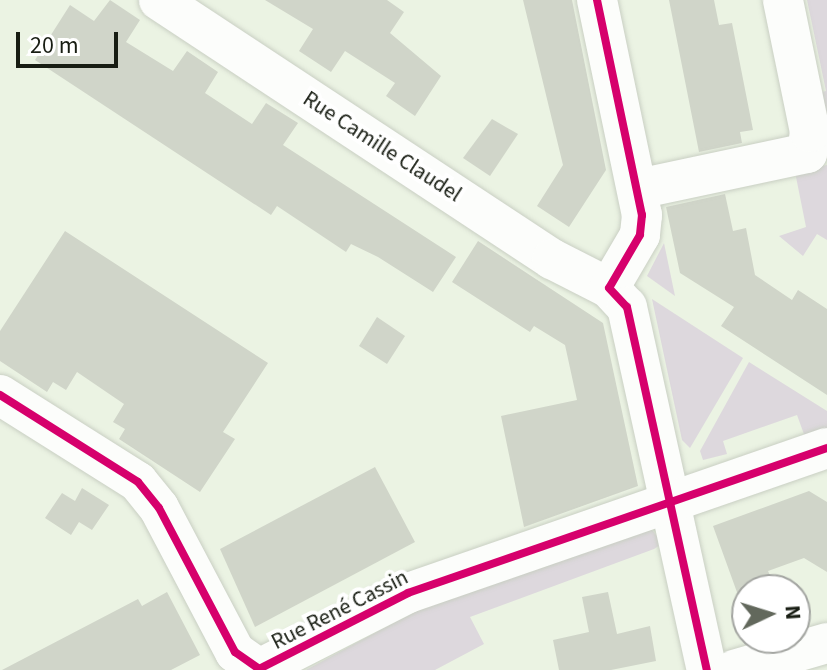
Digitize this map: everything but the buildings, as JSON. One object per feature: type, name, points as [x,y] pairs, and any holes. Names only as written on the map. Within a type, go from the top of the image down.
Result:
[{"type":"street","name":"Rue Camille Claudel","points":[[159,0],[552,259],[609,288]]},
{"type":"street","points":[[597,0],[638,189],[640,235],[609,288],[627,307],[707,670]]},
{"type":"street","points":[[638,189],[807,153],[810,132],[783,0]]},
{"type":"street","name":"Rue René Cassin","points":[[0,395],[138,482],[159,508],[235,652],[259,669],[408,593],[669,500]]},
{"type":"street","points":[[669,500],[827,448]]},
{"type":"street","points":[[734,670],[827,643]]},
{"type":"shaded area","points":[[807,0],[827,0],[827,153],[814,94],[826,91]]},
{"type":"shaded area","points":[[827,165],[827,240],[817,234],[803,256],[779,236],[806,227],[795,172]]},
{"type":"shaded area","points":[[664,243],[675,296],[647,276]]},
{"type":"shaded area","points":[[652,299],[743,358],[690,448],[682,440]]},
{"type":"shaded area","points":[[749,362],[827,411],[827,432],[805,437],[797,415],[723,441],[727,454],[703,460],[700,451]]},
{"type":"shaded area","points":[[651,529],[663,543],[654,549],[470,617],[484,644],[435,670],[306,670],[423,607]]},
{"type":"cycle path","points":[[597,0],[642,215],[640,235],[609,288],[627,307],[707,670]]},
{"type":"cycle path","points":[[0,395],[138,482],[159,508],[235,652],[259,669],[408,593],[827,448]]}]
